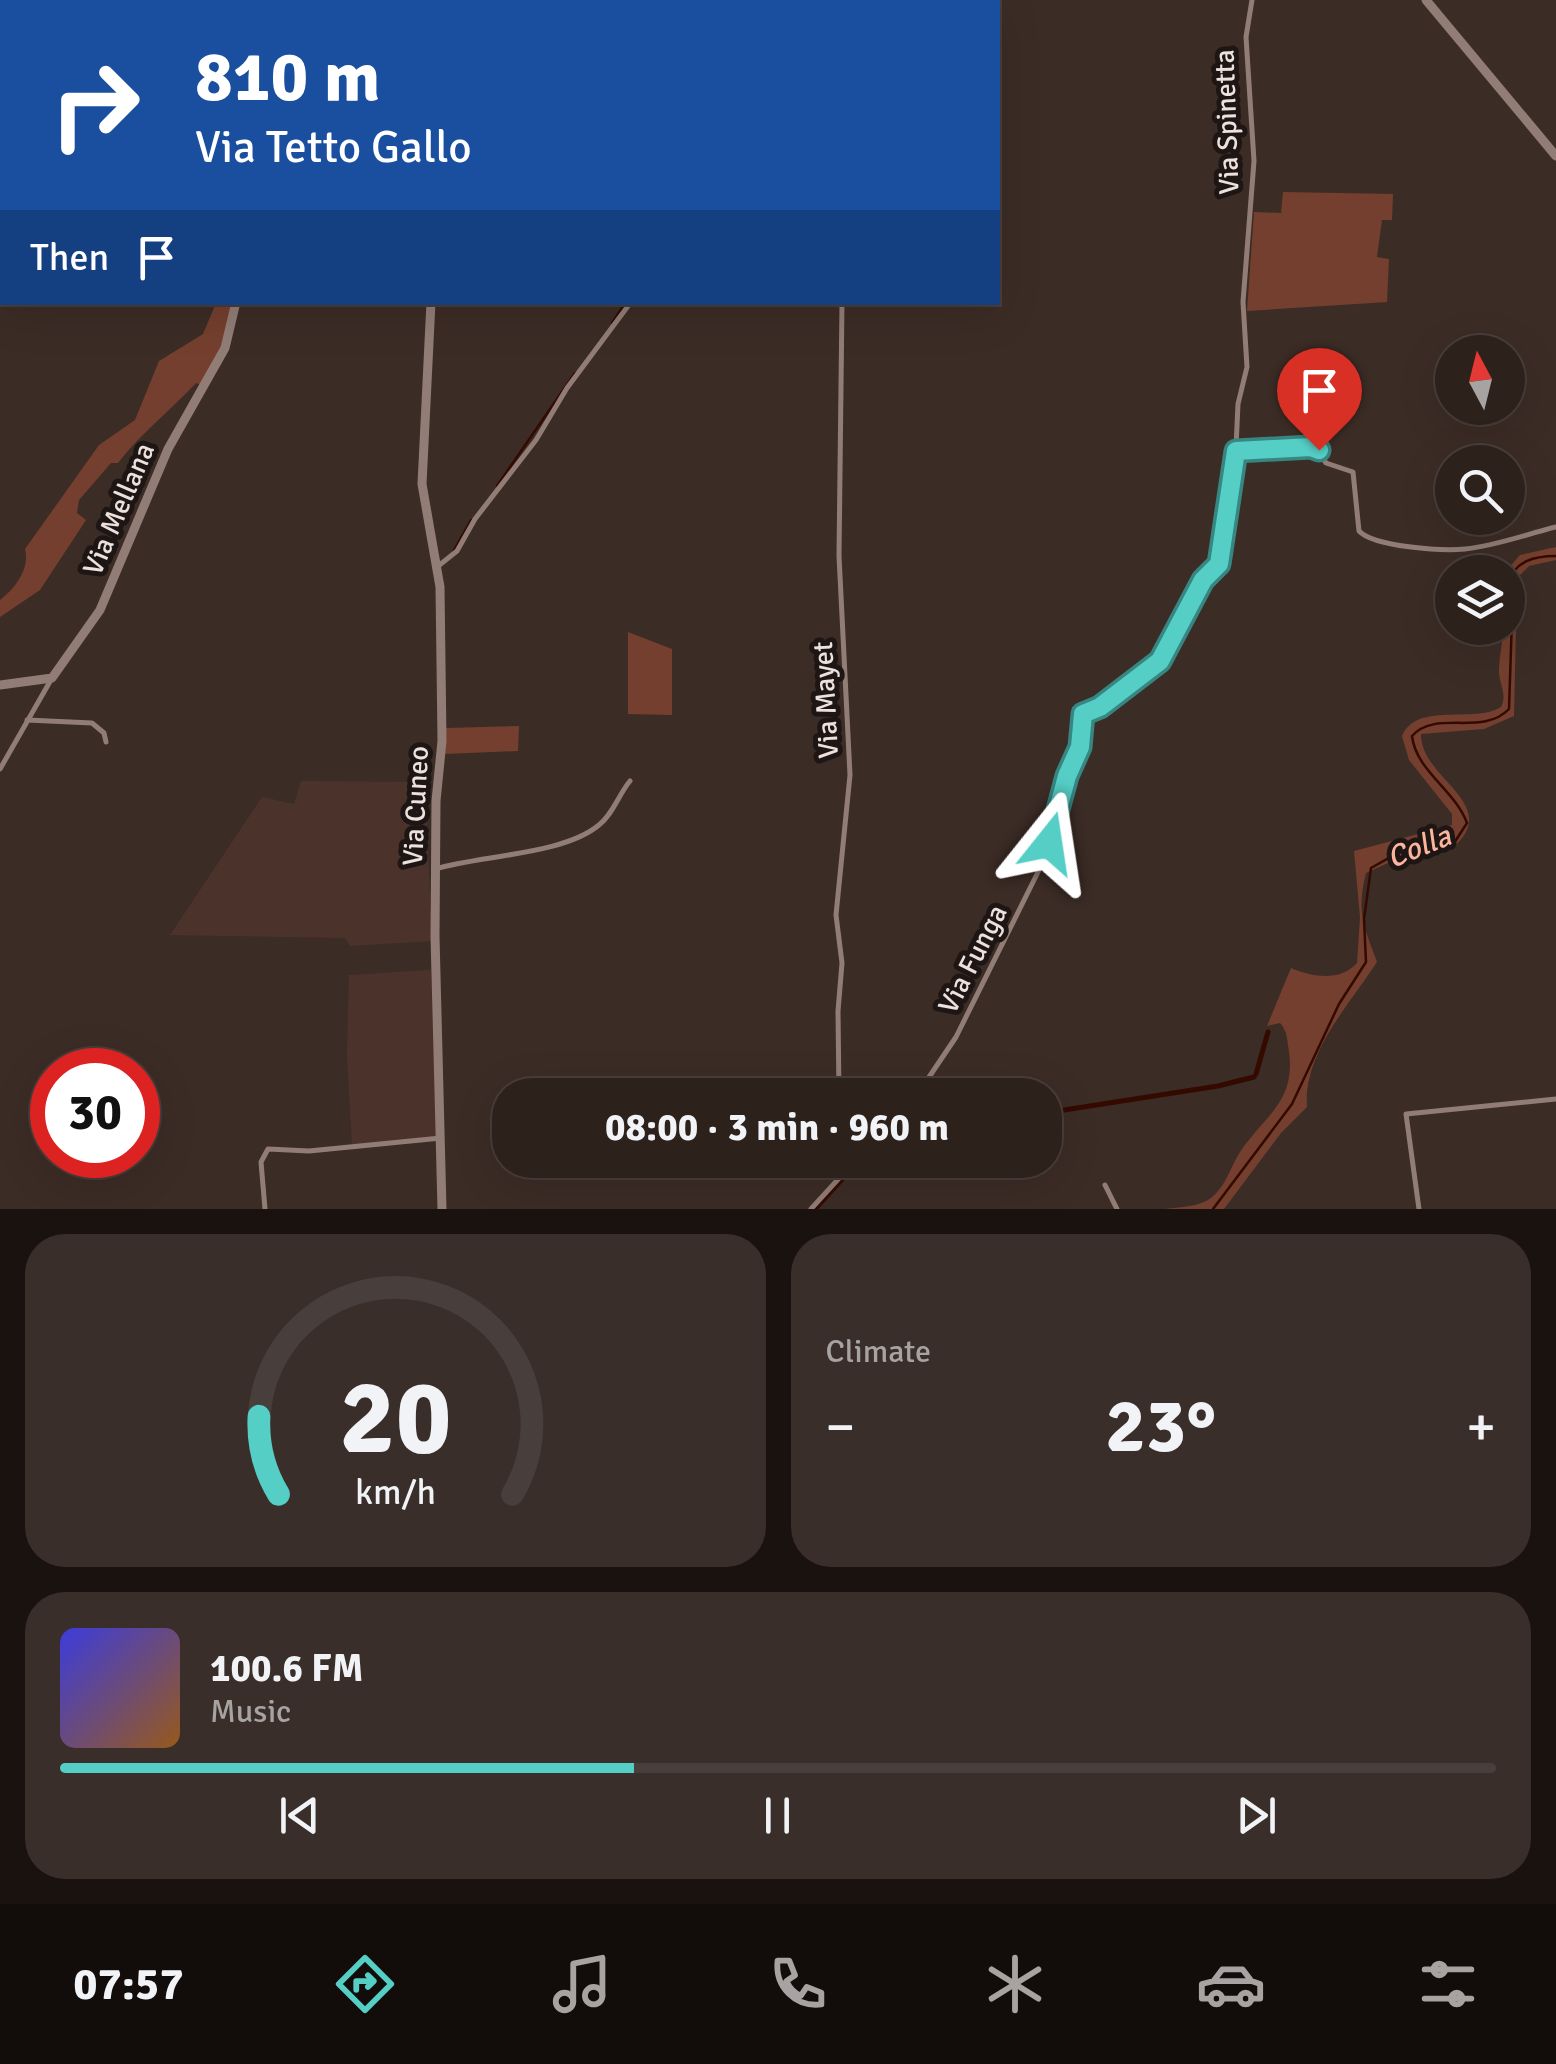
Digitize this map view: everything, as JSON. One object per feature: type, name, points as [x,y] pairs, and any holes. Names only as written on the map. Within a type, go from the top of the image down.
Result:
[{"type":"street","name":"Via Spinetta","points":[[1250,243],[1254,161],[1246,37],[1252,0]]},
{"type":"street","points":[[1426,0],[1556,156]]},
{"type":"street","name":"Via Funga","points":[[928,1078],[956,1037],[1040,868],[1067,776],[1080,747],[1083,714],[1100,707],[1160,661],[1203,580],[1219,564],[1236,451],[1238,404],[1247,373],[1243,302],[1250,243]]},
{"type":"street","name":"Via Mellana","points":[[52,678],[100,610],[156,476],[225,348],[235,305]]},
{"type":"street","name":"Via Cuneo","points":[[432,305],[422,494],[437,566],[442,741],[436,791],[442,1209]]},
{"type":"street","points":[[437,566],[457,551],[475,519],[536,440],[567,388],[629,305]]},
{"type":"street","name":"Via Mayet","points":[[839,1078],[842,963],[836,915],[850,776],[839,556],[842,305]]},
{"type":"street","points":[[1236,451],[1316,448],[1326,463],[1353,472],[1359,531],[1385,543],[1466,549],[1556,526]]},
{"type":"street","points":[[0,686],[52,678]]},
{"type":"street","points":[[0,769],[52,678]]},
{"type":"street","points":[[27,720],[92,723],[104,733],[106,742]]},
{"type":"street","points":[[436,869],[467,860],[531,852],[597,828],[630,780]]},
{"type":"street","points":[[1418,1209],[1406,1114],[1556,1099]]},
{"type":"street","points":[[265,1209],[260,1162],[268,1149],[309,1151],[441,1138]]},
{"type":"street","points":[[811,1209],[839,1178]]},
{"type":"street","points":[[1106,1185],[1117,1209]]},
{"type":"shaded area","points":[[1283,192],[1393,194],[1392,220],[1382,220],[1377,257],[1389,259],[1387,302],[1247,311],[1254,212],[1281,213]]},
{"type":"shaded area","points":[[215,305],[234,305],[225,341],[201,385],[196,383],[118,463],[111,463],[79,500],[77,513],[86,520],[40,590],[0,617],[0,600],[24,570],[25,549],[99,445],[135,420],[159,361],[203,334]]},
{"type":"shaded area","points":[[1556,547],[1556,560],[1525,570],[1525,555],[1520,555]]},
{"type":"shaded area","points":[[628,632],[672,649],[672,715],[628,714]]},
{"type":"shaded area","points":[[1502,645],[1516,645],[1514,716],[1484,729],[1421,734],[1424,750],[1465,804],[1469,818],[1466,832],[1453,848],[1408,854],[1366,873],[1362,910],[1377,962],[1320,1048],[1312,1067],[1307,1107],[1281,1133],[1224,1209],[1165,1209],[1211,1198],[1283,1096],[1290,1069],[1287,1036],[1280,1023],[1267,1026],[1291,968],[1326,976],[1343,973],[1357,963],[1360,917],[1354,851],[1452,825],[1452,814],[1409,760],[1402,736],[1409,725],[1420,719],[1490,712],[1501,707],[1504,697],[1499,668]]},
{"type":"shaded area","points":[[519,726],[518,751],[445,754],[446,728]]},
{"type":"shaded area","points":[[301,781],[425,782],[432,941],[350,946],[345,938],[170,935],[262,797],[294,804]]},
{"type":"shaded area","points":[[431,970],[436,1137],[352,1145],[347,1055],[349,975]]},
{"type":"waterway","points":[[612,323],[624,305]]},
{"type":"waterway","points":[[497,486],[575,373]]},
{"type":"waterway","points":[[453,552],[471,520]]},
{"type":"waterway","name":"Colla","points":[[1525,562],[1556,556]]},
{"type":"waterway","name":"Colla","points":[[1213,1209],[1292,1104],[1339,1004],[1366,962],[1364,919],[1371,868],[1403,850],[1456,840],[1467,823],[1454,800],[1421,760],[1412,736],[1433,724],[1486,721],[1509,709],[1511,645]]},
{"type":"waterway","points":[[1256,1074],[1268,1032]]},
{"type":"waterway","points":[[1062,1110],[1254,1077]]},
{"type":"waterway","points":[[815,1209],[843,1178]]},
{"type":"route","points":[[1049,843],[1067,776],[1080,747],[1083,714],[1100,707],[1160,661],[1203,580],[1219,564],[1236,451],[1311,447],[1319,450]]}]
